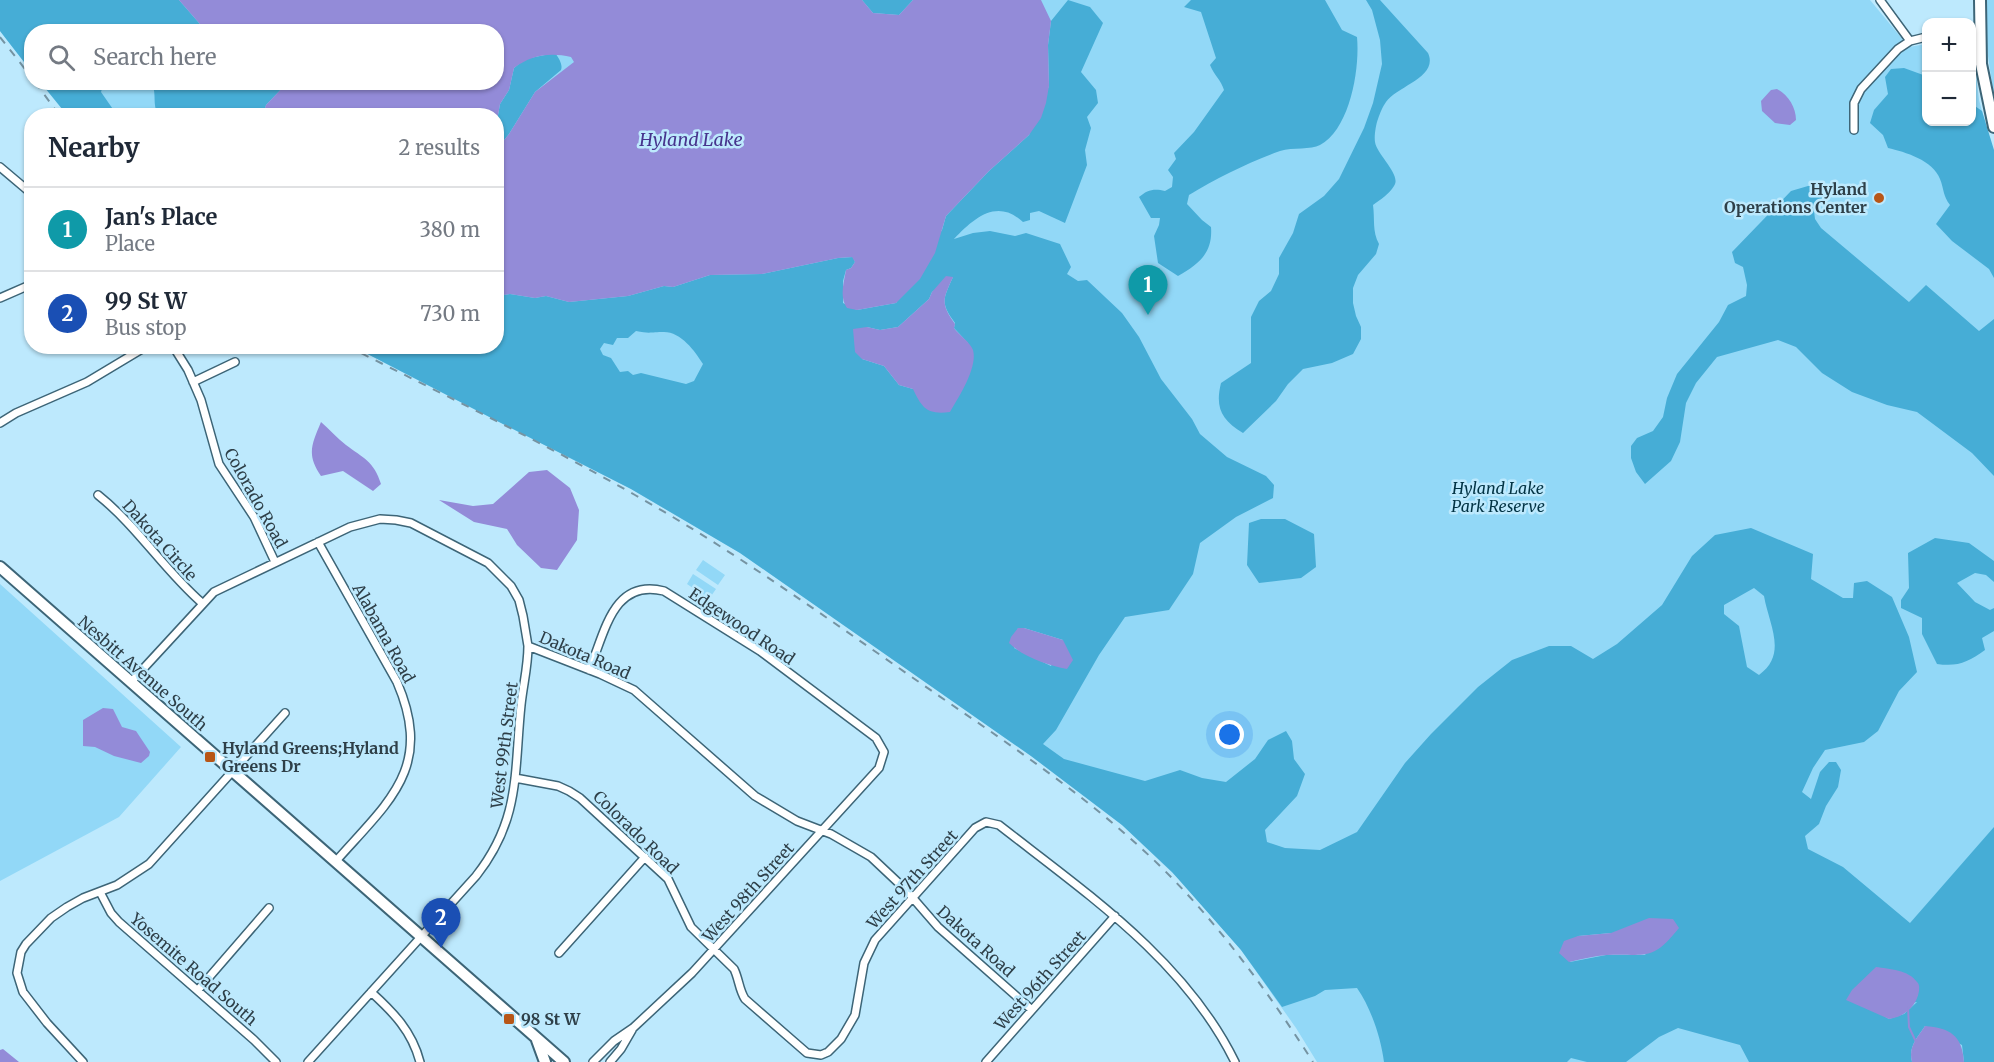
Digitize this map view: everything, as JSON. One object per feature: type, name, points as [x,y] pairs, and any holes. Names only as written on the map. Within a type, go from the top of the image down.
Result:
[{"type":"street","points":[[1880,0],[1910,41]]},
{"type":"street","points":[[1976,20],[1980,0]]},
{"type":"street","points":[[1976,32],[1994,128]]},
{"type":"street","points":[[1854,130],[1853,112],[1857,95],[1898,49],[1910,41],[1922,38]]},
{"type":"street","points":[[0,167],[24,187]]},
{"type":"street","points":[[0,298],[24,288]]},
{"type":"street","points":[[0,423],[16,413],[87,382],[134,354]]},
{"type":"street","name":"Colorado Road","points":[[177,354],[201,400],[219,464],[254,517],[275,562]]},
{"type":"street","points":[[193,382],[235,362]]},
{"type":"street","name":"Dakota Circle","points":[[98,495],[128,521],[175,577],[202,603]]},
{"type":"street","name":"Dakota Road","points":[[131,682],[202,603],[226,585],[365,522],[380,519],[404,521],[426,529],[474,554],[500,574],[519,600],[524,616],[528,646],[634,690],[755,796],[797,821],[852,844],[871,857],[944,932],[1032,1010]]},
{"type":"street","name":"Alabama Road","points":[[318,542],[397,682],[405,700],[412,740],[410,756],[398,787],[336,861]]},
{"type":"street","name":"Nesbitt Avenue South","points":[[0,567],[564,1062]]},
{"type":"street","name":"Edgewood Road","points":[[589,670],[612,614],[624,597],[643,589],[654,588],[664,591],[760,651],[876,738],[882,744],[884,752],[879,768]]},
{"type":"street","name":"West 99th Street","points":[[308,1062],[423,937],[489,860],[505,827],[511,808],[528,646]]},
{"type":"street","points":[[83,1062],[23,992],[17,973],[21,952],[51,918],[83,898],[134,876],[149,864],[285,713]]},
{"type":"street","name":"West 98th Street","points":[[593,1062],[692,973],[879,768]]},
{"type":"street","name":"Colorado Road","points":[[515,778],[569,790],[645,857],[668,879],[691,927],[734,969],[745,999],[801,1049]]},
{"type":"street","name":"West 97th Street","points":[[801,1049],[807,1053],[821,1055],[828,1052],[841,1039],[855,1015],[864,963],[879,935],[975,828],[986,822],[999,825],[1115,916]]},
{"type":"street","points":[[559,953],[645,857]]},
{"type":"street","name":"Yosemite Road South","points":[[100,892],[111,913],[119,922],[198,990],[276,1062]]},
{"type":"street","points":[[198,990],[269,908]]},
{"type":"street","points":[[1115,916],[1152,951],[1179,981],[1204,1012],[1235,1062]]},
{"type":"street","name":"West 96th Street","points":[[987,1061],[1115,916]]},
{"type":"street","points":[[371,992],[398,1017],[405,1027],[420,1062]]},
{"type":"street","name":"West 98th Street","points":[[610,1062],[621,1049],[633,1028]]},
{"type":"street","points":[[536,1037],[545,1062]]},
{"type":"green space","name":"Hyland Lake Park Reserve","points":[[0,0],[1870,0],[1909,47],[1922,45],[1922,126],[1976,126],[1976,75],[1979,100],[1994,154],[1994,1062],[1317,1062],[1241,950],[1182,882],[1122,825],[1031,756],[740,553],[631,489],[368,354],[504,354],[504,108],[61,108],[47,90],[504,90],[504,24],[24,24],[24,62],[0,31]]},
{"type":"green space","points":[[1987,0],[1994,0],[1994,97],[1987,49]]},
{"type":"green space","points":[[703,560],[725,575],[718,585],[696,570]]},
{"type":"green space","points":[[693,574],[716,589],[709,599],[687,584]]},
{"type":"green space","points":[[0,584],[181,747],[119,817],[0,881]]},
{"type":"shaded area","points":[[0,0],[179,0],[200,24],[24,24],[24,62],[0,31]]},
{"type":"shaded area","points":[[862,0],[913,0],[899,15],[873,13]]},
{"type":"shaded area","points":[[1068,0],[1090,7],[1103,23],[1081,72],[1096,90],[1098,103],[1087,117],[1091,128],[1085,150],[1087,165],[1065,223],[1039,211],[1030,213],[1030,220],[1023,222],[1013,215],[995,211],[978,218],[954,239],[990,231],[1015,236],[1026,233],[1060,244],[1071,267],[1067,274],[1078,281],[1087,280],[1122,313],[1139,337],[1161,379],[1192,419],[1200,434],[1227,457],[1266,476],[1274,485],[1273,498],[1236,517],[1200,543],[1193,574],[1169,610],[1125,617],[1099,655],[1056,730],[1043,744],[1064,759],[1145,781],[1180,770],[1202,778],[1226,782],[1255,759],[1268,740],[1286,731],[1292,741],[1294,759],[1305,774],[1297,796],[1265,830],[1267,842],[1285,848],[1320,850],[1357,832],[1405,763],[1431,734],[1478,687],[1512,660],[1549,646],[1571,646],[1593,659],[1617,644],[1662,605],[1692,556],[1715,535],[1751,528],[1813,554],[1811,579],[1843,598],[1853,598],[1854,583],[1867,581],[1892,597],[1909,637],[1917,672],[1899,691],[1878,731],[1864,742],[1825,750],[1813,768],[1802,792],[1811,799],[1820,772],[1829,762],[1836,762],[1841,770],[1838,787],[1826,806],[1819,824],[1805,836],[1808,849],[1843,867],[1910,923],[1994,827],[1994,1062],[1964,1062],[1962,1045],[1925,1026],[1912,1047],[1912,1062],[1749,1062],[1740,1045],[1678,1028],[1659,1037],[1626,1062],[1587,1062],[1571,1058],[1567,1062],[1384,1062],[1375,1024],[1357,988],[1325,990],[1315,996],[1282,1007],[1241,950],[1172,872],[1122,825],[1031,756],[740,553],[631,489],[368,354],[504,354],[504,295],[535,298],[546,296],[569,302],[628,296],[664,286],[673,287],[710,275],[762,274],[838,258],[853,257],[855,262],[851,268],[846,270],[843,281],[843,303],[857,310],[896,303],[942,230],[946,216],[989,171],[1029,135],[1049,86],[1048,45],[1051,21]],"holes":[[[953,277],[945,296],[945,305],[955,323],[954,328],[968,343],[913,389],[899,385],[884,366],[862,359],[867,327],[880,330],[898,327],[929,299],[932,292]],[[636,331],[676,335],[687,343],[703,364],[694,381],[686,384],[641,373],[633,375],[628,371],[620,372],[611,358],[603,355],[600,349],[604,343],[613,345],[617,338],[628,338]],[[1754,588],[1764,596],[1775,648],[1768,667],[1759,675],[1747,667],[1739,626],[1724,614],[1724,605]],[[1018,628],[1063,640],[1051,666],[1014,648]],[[1611,933],[1646,955],[1606,955],[1570,962],[1578,936]],[[1917,1002],[1904,1014],[1889,1019],[1875,1011]]]},
{"type":"shaded area","points":[[1191,0],[1325,0],[1342,30],[1357,37],[1358,50],[1351,97],[1339,126],[1330,137],[1316,147],[1280,151],[1257,160],[1189,195],[1187,204],[1211,227],[1210,244],[1198,262],[1178,276],[1158,263],[1154,236],[1160,218],[1151,218],[1139,197],[1151,190],[1165,191],[1172,187],[1173,177],[1168,170],[1176,159],[1174,153],[1194,132],[1224,90],[1210,65],[1216,58],[1201,12],[1184,7]]},
{"type":"shaded area","points":[[1366,0],[1380,0],[1428,53],[1430,61],[1428,69],[1422,75],[1391,96],[1377,124],[1375,142],[1396,181],[1390,192],[1373,205],[1375,230],[1379,244],[1376,254],[1358,275],[1353,288],[1353,303],[1361,327],[1361,339],[1353,354],[1332,363],[1303,369],[1276,401],[1243,433],[1229,423],[1222,412],[1219,399],[1221,383],[1251,363],[1251,317],[1259,301],[1271,291],[1279,274],[1279,258],[1293,233],[1299,214],[1324,196],[1339,179],[1364,128],[1373,103],[1382,64],[1380,40],[1372,10]]},
{"type":"shaded area","points":[[555,53],[561,70],[535,92],[504,140],[504,108],[499,108],[500,104],[509,90],[514,68],[525,59]]},
{"type":"shaded area","points":[[1904,68],[1922,75],[1922,126],[1976,126],[1976,107],[1982,111],[1994,150],[1994,278],[1989,269],[1952,241],[1936,224],[1950,205],[1936,172],[1918,158],[1888,148],[1883,135],[1870,123],[1874,110],[1888,94],[1885,77],[1891,69]]},
{"type":"shaded area","points":[[47,90],[102,90],[112,108],[61,108]]},
{"type":"shaded area","points":[[154,90],[280,90],[265,108],[155,108]]},
{"type":"shaded area","points":[[1808,186],[1821,187],[1827,198],[1814,211],[1815,219],[1821,228],[1909,302],[1926,285],[1979,331],[1994,319],[1994,476],[1972,453],[1917,412],[1887,405],[1852,392],[1822,373],[1796,347],[1778,340],[1717,357],[1696,383],[1686,403],[1680,442],[1671,461],[1645,484],[1636,472],[1631,458],[1631,446],[1637,438],[1653,431],[1663,417],[1667,398],[1677,374],[1719,322],[1728,305],[1746,296],[1747,285],[1743,267],[1735,263],[1732,252],[1791,191]]},
{"type":"shaded area","points":[[1261,519],[1285,519],[1314,534],[1316,567],[1301,578],[1259,583],[1247,565],[1249,523]]},
{"type":"shaded area","points":[[1935,538],[1969,543],[1994,561],[1994,582],[1986,575],[1975,573],[1957,583],[1975,602],[1990,610],[1994,608],[1994,631],[1982,638],[1985,650],[1957,664],[1937,664],[1922,634],[1922,618],[1901,608],[1901,600],[1909,588],[1908,553]]},
{"type":"water","name":"Hyland Lake","points":[[179,0],[862,0],[873,13],[899,15],[913,0],[1041,0],[1051,21],[1048,45],[1049,86],[1041,118],[1029,135],[989,171],[946,216],[935,253],[920,279],[896,303],[857,310],[847,308],[843,299],[843,289],[846,270],[851,268],[855,262],[852,257],[762,274],[710,275],[673,287],[664,286],[628,296],[569,302],[546,296],[535,298],[504,295],[504,140],[535,92],[574,62],[571,57],[541,56],[527,60],[514,68],[509,90],[499,108],[265,108],[280,90],[504,90],[504,24],[200,24]]},
{"type":"water","points":[[1777,89],[1788,98],[1795,111],[1796,120],[1790,125],[1775,123],[1762,111],[1761,101],[1771,90]]},
{"type":"water","points":[[946,276],[953,277],[945,296],[945,306],[955,324],[954,328],[972,347],[974,357],[970,374],[950,412],[942,413],[926,409],[913,389],[899,385],[884,366],[862,359],[855,352],[853,329],[867,327],[880,330],[898,327],[929,299]]},
{"type":"water","points":[[321,422],[375,470],[381,484],[373,491],[343,471],[321,476],[313,461],[312,449]]},
{"type":"water","points":[[547,470],[570,488],[579,510],[577,540],[557,570],[541,568],[517,545],[507,529],[474,522],[439,500],[473,506],[493,504],[529,472]]},
{"type":"water","points":[[1018,628],[1063,640],[1073,660],[1067,669],[1036,660],[1009,643]]},
{"type":"water","points":[[103,708],[113,709],[122,727],[136,731],[150,752],[141,763],[114,756],[95,747],[83,746],[83,720]]},
{"type":"water","points":[[1649,918],[1673,919],[1679,928],[1661,947],[1647,954],[1602,955],[1569,962],[1559,953],[1564,941],[1578,936],[1611,933]]},
{"type":"water","points":[[1876,967],[1904,973],[1919,984],[1916,1001],[1900,1016],[1889,1019],[1846,1000],[1852,990]]},
{"type":"water","points":[[1925,1026],[1948,1031],[1953,1035],[1961,1045],[1964,1062],[1912,1062],[1912,1047]]},
{"type":"water","points":[[3,1049],[19,1062],[0,1062],[0,1050]]},
{"type":"waterway","points":[[1908,1007],[1909,1027],[1917,1044]]},
{"type":"railway","points":[[0,37],[24,68]]},
{"type":"railway","points":[[41,90],[54,108]]},
{"type":"railway","points":[[363,354],[564,456],[670,515],[839,626],[1037,764],[1100,812],[1181,888],[1242,959],[1313,1062]]},
{"type":"place","name":"Hyland Operations Center","points":[[1879,198]]},
{"type":"place","name":"Jan's Place","points":[[1148,315]]},
{"type":"place","name":"Hyland Greens;Hyland Greens Dr","points":[[210,757]]},
{"type":"place","name":"99 St W","points":[[441,948]]},
{"type":"place","name":"98 St W","points":[[509,1019]]}]
